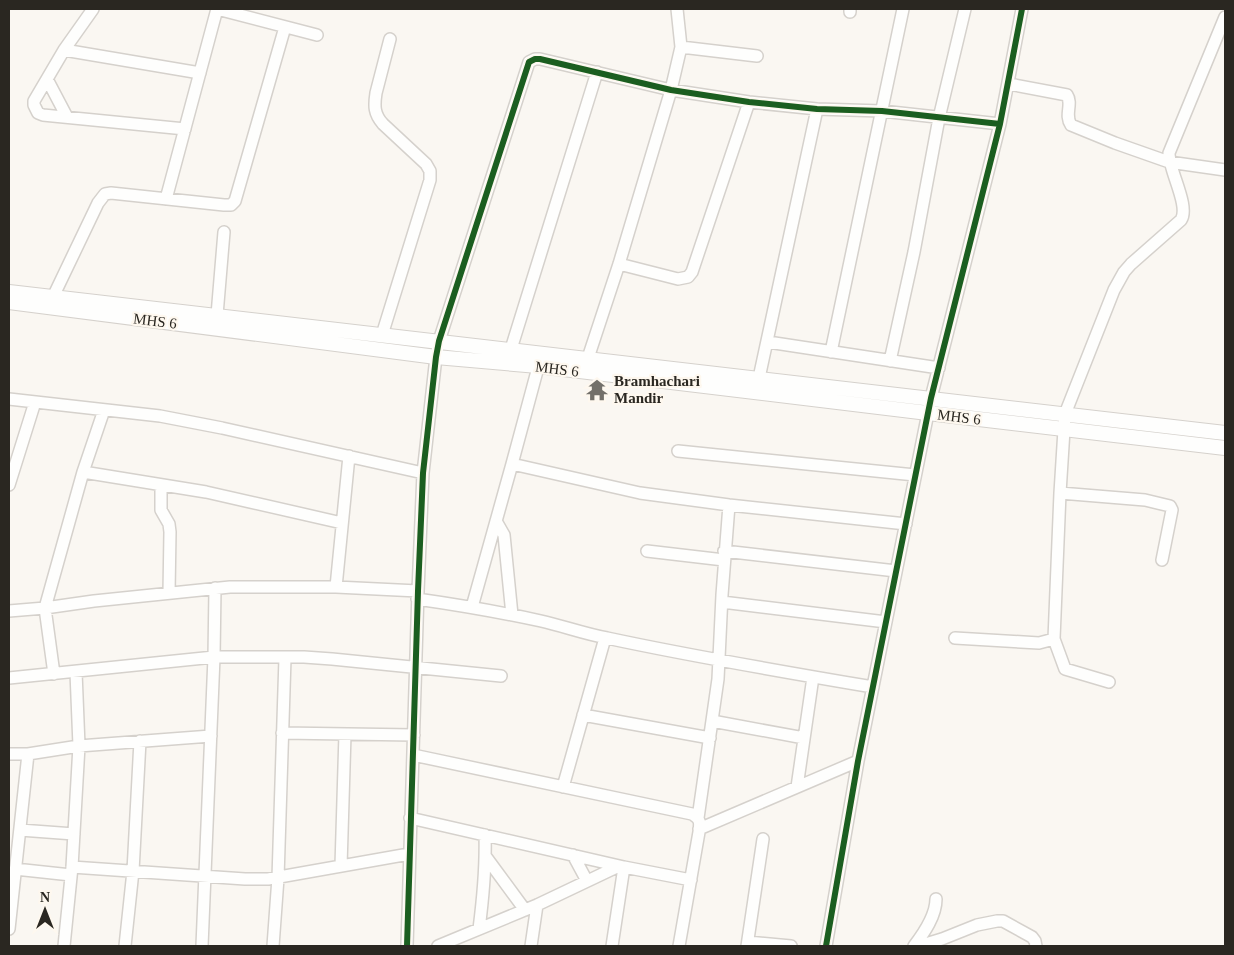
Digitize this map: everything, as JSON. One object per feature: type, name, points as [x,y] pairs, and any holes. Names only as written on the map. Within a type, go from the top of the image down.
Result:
[{"type":"main road","points":[[9,292],[511,349],[540,360],[588,358],[1225,433]]},
{"type":"main road","name":"MHS 6","points":[[9,302],[436,357],[540,360],[928,413],[1225,448]]},
{"type":"street","points":[[93,9],[64,50],[34,101],[35,109],[38,113],[185,129]]},
{"type":"street","points":[[166,199],[217,9],[317,35]]},
{"type":"street","points":[[588,358],[619,264],[671,90],[680,47],[677,9]]},
{"type":"street","points":[[831,352],[902,9]]},
{"type":"street","points":[[826,946],[858,761],[931,398],[1000,124],[1022,9]]},
{"type":"street","points":[[890,361],[914,252],[940,118],[965,12]]},
{"type":"street","points":[[1109,682],[1065,669],[1054,639],[1060,493],[1066,414],[1114,290],[1124,272],[1184,216],[1183,205],[1169,162],[1170,149],[1225,17]]},
{"type":"street","points":[[53,297],[98,203],[105,194],[111,193],[224,206],[231,205],[235,201],[285,27]]},
{"type":"street","points":[[382,334],[430,180],[430,171],[426,164],[383,124],[375,111],[374,102],[390,39]]},
{"type":"street","points":[[680,47],[757,56]]},
{"type":"street","points":[[64,50],[200,73]]},
{"type":"street","points":[[407,946],[423,473],[436,357],[439,341],[528,62],[540,59],[671,90],[749,102],[818,109],[882,111],[1000,124]]},
{"type":"street","points":[[511,349],[597,72]]},
{"type":"street","points":[[47,79],[67,117]]},
{"type":"street","points":[[1009,84],[1067,95],[1070,100],[1068,120],[1071,125],[1115,144],[1169,162],[1225,170]]},
{"type":"street","points":[[619,264],[678,279],[688,277],[692,272],[749,102]]},
{"type":"street","points":[[759,378],[818,109]]},
{"type":"street","points":[[217,316],[224,232]]},
{"type":"street","points":[[768,342],[939,368]]},
{"type":"street","points":[[472,607],[540,360]]},
{"type":"street","points":[[9,399],[160,416],[423,473]]},
{"type":"street","points":[[9,485],[35,402]]},
{"type":"street","points":[[54,674],[45,608],[83,472],[104,410]]},
{"type":"street","points":[[678,451],[915,475]]},
{"type":"street","points":[[336,587],[349,456]]},
{"type":"street","points":[[512,464],[635,492],[729,505],[906,524]]},
{"type":"street","points":[[83,472],[206,492],[342,523]]},
{"type":"street","points":[[161,484],[161,510],[169,524],[170,532],[169,592]]},
{"type":"street","points":[[1060,493],[1145,500],[1170,506],[1172,510],[1162,560]]},
{"type":"street","points":[[679,946],[691,880],[718,679],[724,556],[729,505]]},
{"type":"street","points":[[496,521],[505,539],[512,615]]},
{"type":"street","points":[[647,551],[896,571]]},
{"type":"street","points":[[9,611],[215,588],[336,587],[418,595],[543,622],[605,638],[873,687]]},
{"type":"street","points":[[202,946],[214,657],[215,588]]},
{"type":"street","points":[[722,602],[886,622]]},
{"type":"street","points":[[562,787],[605,638]]},
{"type":"street","points":[[955,638],[1039,643],[1054,639]]},
{"type":"street","points":[[9,678],[214,657],[304,657],[501,676]]},
{"type":"street","points":[[273,946],[278,878],[284,658]]},
{"type":"street","points":[[64,946],[74,834],[79,746],[76,672]]},
{"type":"street","points":[[797,787],[813,677]]},
{"type":"street","points":[[583,715],[710,738]]},
{"type":"street","points":[[712,721],[804,738]]},
{"type":"street","points":[[282,733],[414,735]]},
{"type":"street","points":[[341,866],[344,734]]},
{"type":"street","points":[[9,754],[28,754],[79,746],[211,736]]},
{"type":"street","points":[[125,946],[140,742]]},
{"type":"street","points":[[9,930],[28,754]]},
{"type":"street","points":[[413,755],[692,814],[699,823]]},
{"type":"street","points":[[699,823],[797,787],[858,761]]},
{"type":"street","points":[[410,818],[691,880]]},
{"type":"street","points":[[20,830],[74,834]]},
{"type":"street","points":[[479,929],[484,890],[485,835]]},
{"type":"street","points":[[763,839],[748,944],[791,946]]},
{"type":"street","points":[[15,870],[132,871],[245,879],[278,878],[409,854]]},
{"type":"street","points":[[573,855],[587,881]]},
{"type":"street","points":[[486,857],[525,910]]},
{"type":"street","points":[[438,946],[537,905],[621,866]]},
{"type":"street","points":[[612,946],[621,866]]},
{"type":"street","points":[[914,946],[928,924],[936,899]]},
{"type":"street","points":[[531,946],[537,905]]},
{"type":"street","points":[[919,946],[977,925],[1003,921],[1032,937],[1035,940],[1036,946]]},
{"type":"cycle path","points":[[826,946],[858,761],[931,398],[1000,124],[1022,9]]},
{"type":"cycle path","points":[[407,946],[423,473],[436,357],[439,341],[529,62],[540,59],[671,90],[749,102],[817,109],[882,111],[1000,124]]},
{"type":"place","name":"Bramhachari Mandir","points":[[597,390]]}]
